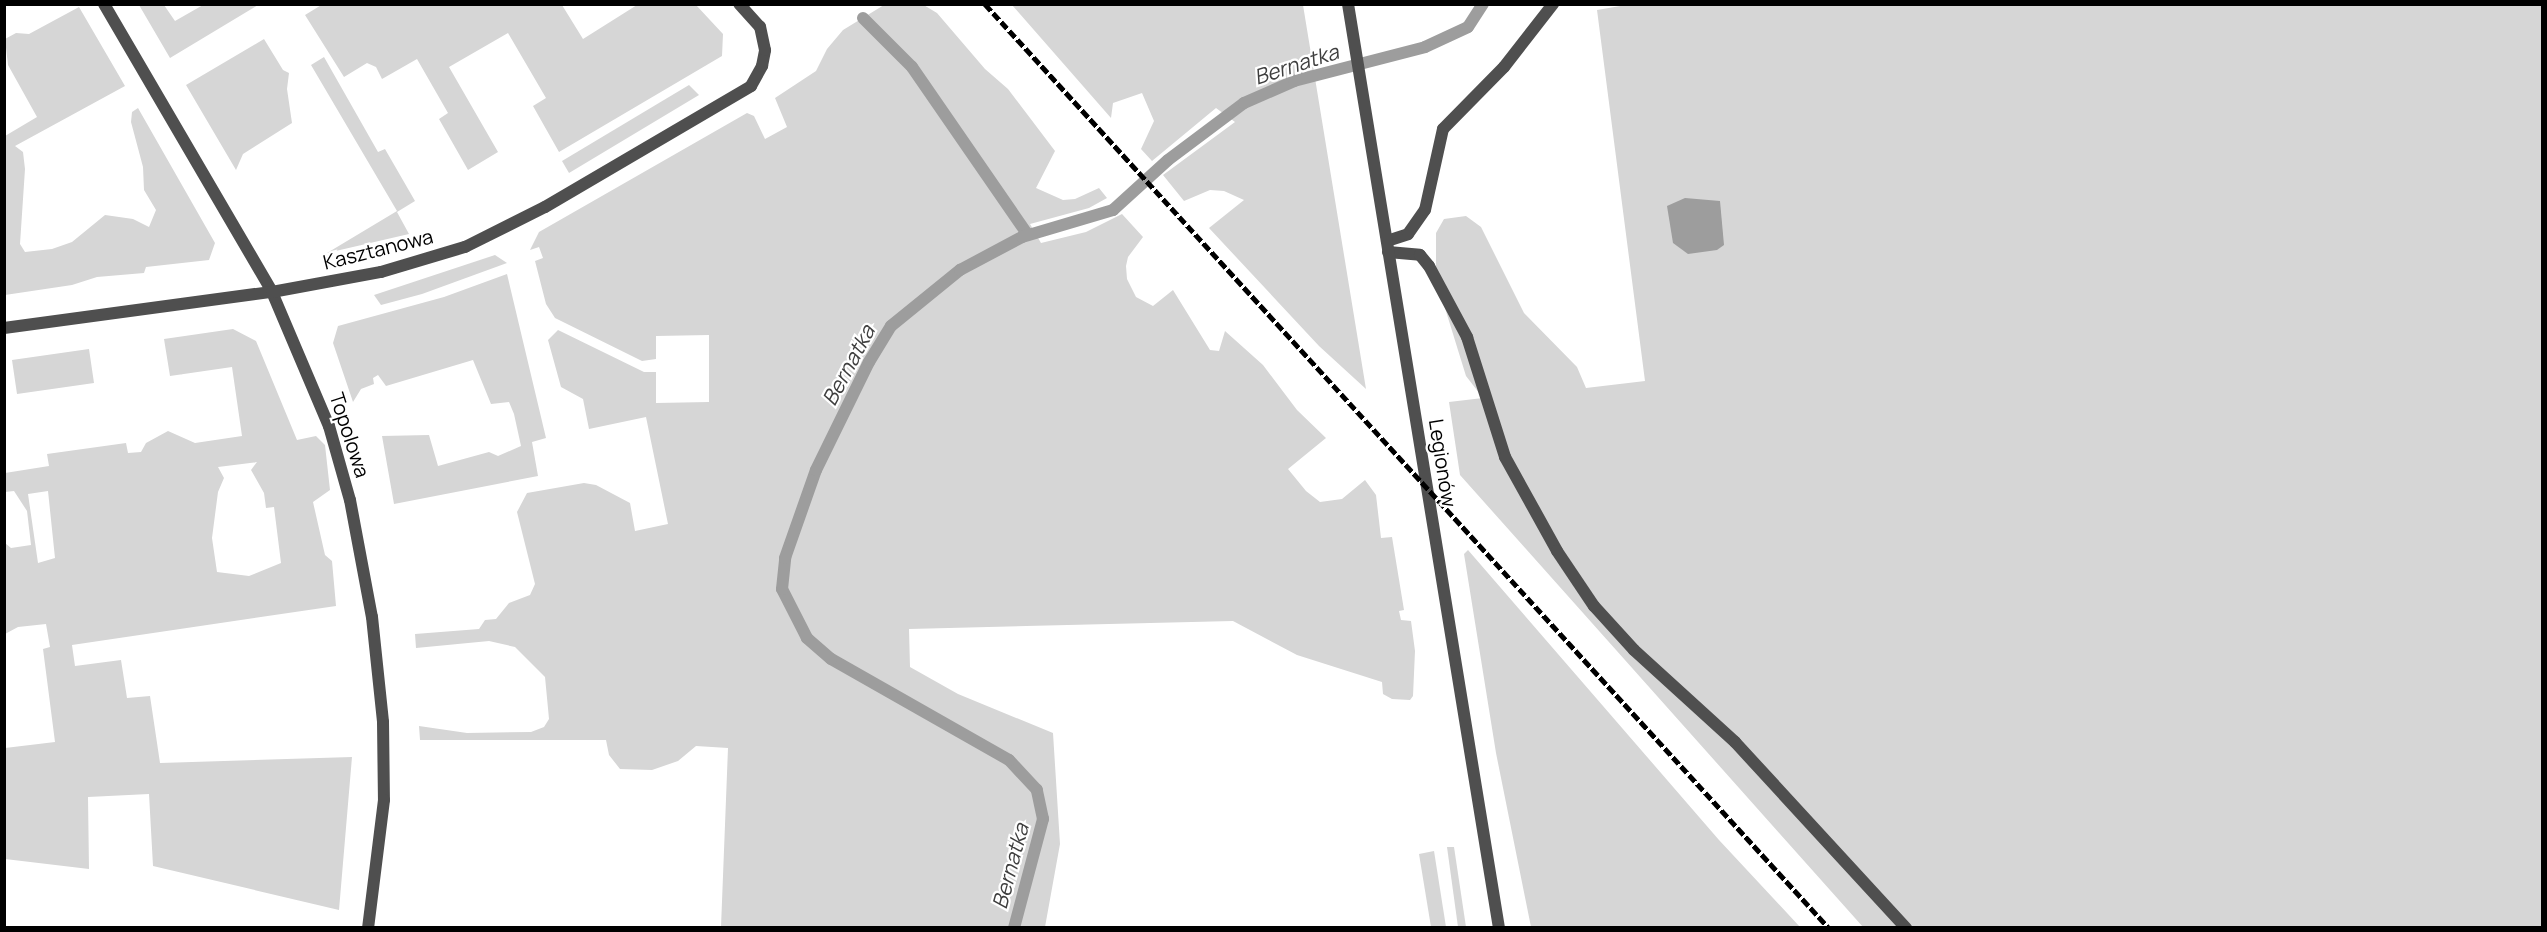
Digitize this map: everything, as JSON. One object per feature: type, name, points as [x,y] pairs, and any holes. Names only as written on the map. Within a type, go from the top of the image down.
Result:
[{"type":"street","name":"Topolowa","points":[[104,4],[272,292],[328,426],[350,500],[372,617],[383,722],[384,801],[368,927]]},
{"type":"street","name":"Kasztanowa","points":[[4,328],[272,292],[381,272],[465,247],[545,207],[751,86],[762,66],[765,50],[760,27],[739,4]]},
{"type":"street","name":"Legionów","points":[[1348,4],[1499,927]]},
{"type":"street","points":[[1387,246],[1408,234],[1425,210],[1443,129],[1504,67],[1553,4]]},
{"type":"street","points":[[1387,246],[1420,255],[1429,266],[1467,337],[1505,458],[1557,551],[1594,606],[1634,650],[1735,742],[1906,927]]},
{"type":"shaded area","points":[[323,4],[562,5],[583,39],[637,5],[696,5],[723,34],[722,56],[559,152],[533,106],[546,98],[508,33],[449,67],[498,152],[468,170],[439,119],[448,113],[417,59],[382,79],[376,67],[367,63],[344,77],[305,15]]},
{"type":"shaded area","points":[[922,4],[937,13],[985,69],[1008,89],[1055,151],[1036,188],[1063,200],[1075,199],[1099,188],[1107,198],[1089,208],[1030,224],[1041,243],[1086,232],[1122,214],[1143,237],[1128,257],[1126,266],[1127,279],[1136,297],[1153,306],[1173,290],[1210,350],[1219,351],[1225,331],[1263,365],[1297,410],[1326,438],[1288,469],[1306,491],[1320,502],[1342,499],[1365,480],[1376,495],[1381,538],[1392,537],[1404,610],[1399,611],[1401,620],[1411,621],[1415,651],[1413,696],[1410,700],[1392,699],[1383,694],[1382,682],[1297,655],[1233,621],[909,629],[910,667],[958,694],[1053,733],[1060,844],[1045,927],[721,927],[728,748],[696,746],[678,761],[652,770],[620,769],[609,755],[606,740],[420,740],[419,726],[467,733],[531,732],[544,727],[549,719],[545,677],[515,647],[489,641],[416,648],[415,634],[479,629],[485,620],[496,619],[509,603],[530,595],[535,584],[517,512],[527,493],[584,483],[596,485],[630,503],[635,531],[668,524],[646,417],[589,429],[583,399],[561,387],[548,340],[558,330],[644,372],[656,372],[656,403],[709,402],[709,335],[656,336],[656,359],[642,361],[555,318],[546,304],[535,261],[543,258],[539,247],[530,250],[539,232],[747,113],[754,116],[765,139],[787,127],[775,98],[816,71],[827,49],[843,30],[884,5]]},
{"type":"shaded area","points":[[1632,4],[2542,5],[2542,927],[1863,927],[1460,475],[1449,402],[1483,398],[1466,376],[1436,279],[1436,233],[1444,219],[1466,216],[1481,227],[1524,313],[1577,367],[1586,388],[1645,381],[1597,10]]},
{"type":"shaded area","points":[[139,5],[164,5],[175,21],[203,5],[258,5],[170,58]]},
{"type":"shaded area","points":[[1012,5],[1303,5],[1366,389],[1319,346],[1209,228],[1244,200],[1224,191],[1210,190],[1184,201],[1163,175],[1235,122],[1216,108],[1152,161],[1141,149],[1154,121],[1142,93],[1113,103],[1111,118]]},
{"type":"shaded area","points":[[79,7],[125,86],[15,146],[23,152],[25,169],[20,244],[25,252],[52,249],[72,242],[105,215],[133,219],[149,227],[156,210],[144,190],[143,167],[131,122],[132,112],[138,108],[215,243],[209,260],[146,267],[144,273],[97,277],[72,285],[5,295],[5,136],[37,117],[8,65],[5,39],[16,33],[29,34]]},
{"type":"shaded area","points":[[264,39],[283,70],[289,73],[287,89],[292,123],[243,154],[236,170],[186,85]]},
{"type":"shaded area","points":[[324,57],[378,152],[385,149],[415,201],[397,212],[409,234],[327,253],[397,211],[311,65]]},
{"type":"shaded area","points":[[689,85],[699,95],[569,173],[562,161]]},
{"type":"shaded area","points":[[1685,198],[1720,201],[1724,245],[1717,250],[1688,254],[1673,243],[1667,206]]},
{"type":"shaded area","points":[[495,255],[507,263],[422,294],[381,305],[374,295]]},
{"type":"shaded area","points":[[507,274],[546,438],[532,442],[538,476],[394,504],[382,436],[429,435],[438,466],[489,452],[498,456],[521,446],[514,414],[509,402],[491,404],[473,360],[386,386],[378,375],[373,378],[374,384],[361,389],[353,402],[333,343],[338,326],[444,297]]},
{"type":"shaded area","points":[[233,329],[256,341],[297,440],[316,436],[325,445],[330,490],[313,502],[325,555],[332,561],[336,606],[72,645],[75,666],[121,660],[127,698],[150,696],[160,763],[352,757],[339,910],[153,866],[149,794],[88,797],[89,869],[5,859],[5,748],[55,742],[43,649],[50,647],[46,624],[18,627],[5,634],[5,543],[11,548],[31,545],[27,511],[14,491],[5,492],[5,473],[49,466],[47,454],[126,443],[128,453],[141,452],[146,443],[168,431],[195,443],[242,436],[232,367],[170,376],[164,339]],"holes":[[[257,462],[251,470],[264,493],[266,508],[274,507],[281,563],[249,576],[217,572],[212,538],[218,492],[224,478],[218,467]],[[48,491],[55,558],[38,563],[28,494]]]},
{"type":"shaded area","points":[[89,349],[94,383],[17,394],[12,360]]},
{"type":"shaded area","points":[[1468,550],[1719,840],[1800,927],[1531,927],[1496,753],[1464,554]]},
{"type":"shaded area","points":[[1447,847],[1454,847],[1466,927],[1458,927]]},
{"type":"shaded area","points":[[1434,851],[1446,927],[1431,927],[1419,854]]},
{"type":"waterway","name":"Bernatka","points":[[1014,928],[1043,819],[1037,790],[1009,760],[831,659],[807,638],[782,589],[785,558],[816,470],[869,362],[891,326],[960,270],[1022,237],[1113,210],[1168,160],[1244,103],[1294,81],[1425,47],[1468,27],[1483,4]]},
{"type":"waterway","points":[[863,18],[912,67],[1028,235]]},
{"type":"railway","points":[[985,4],[1829,928]]}]
